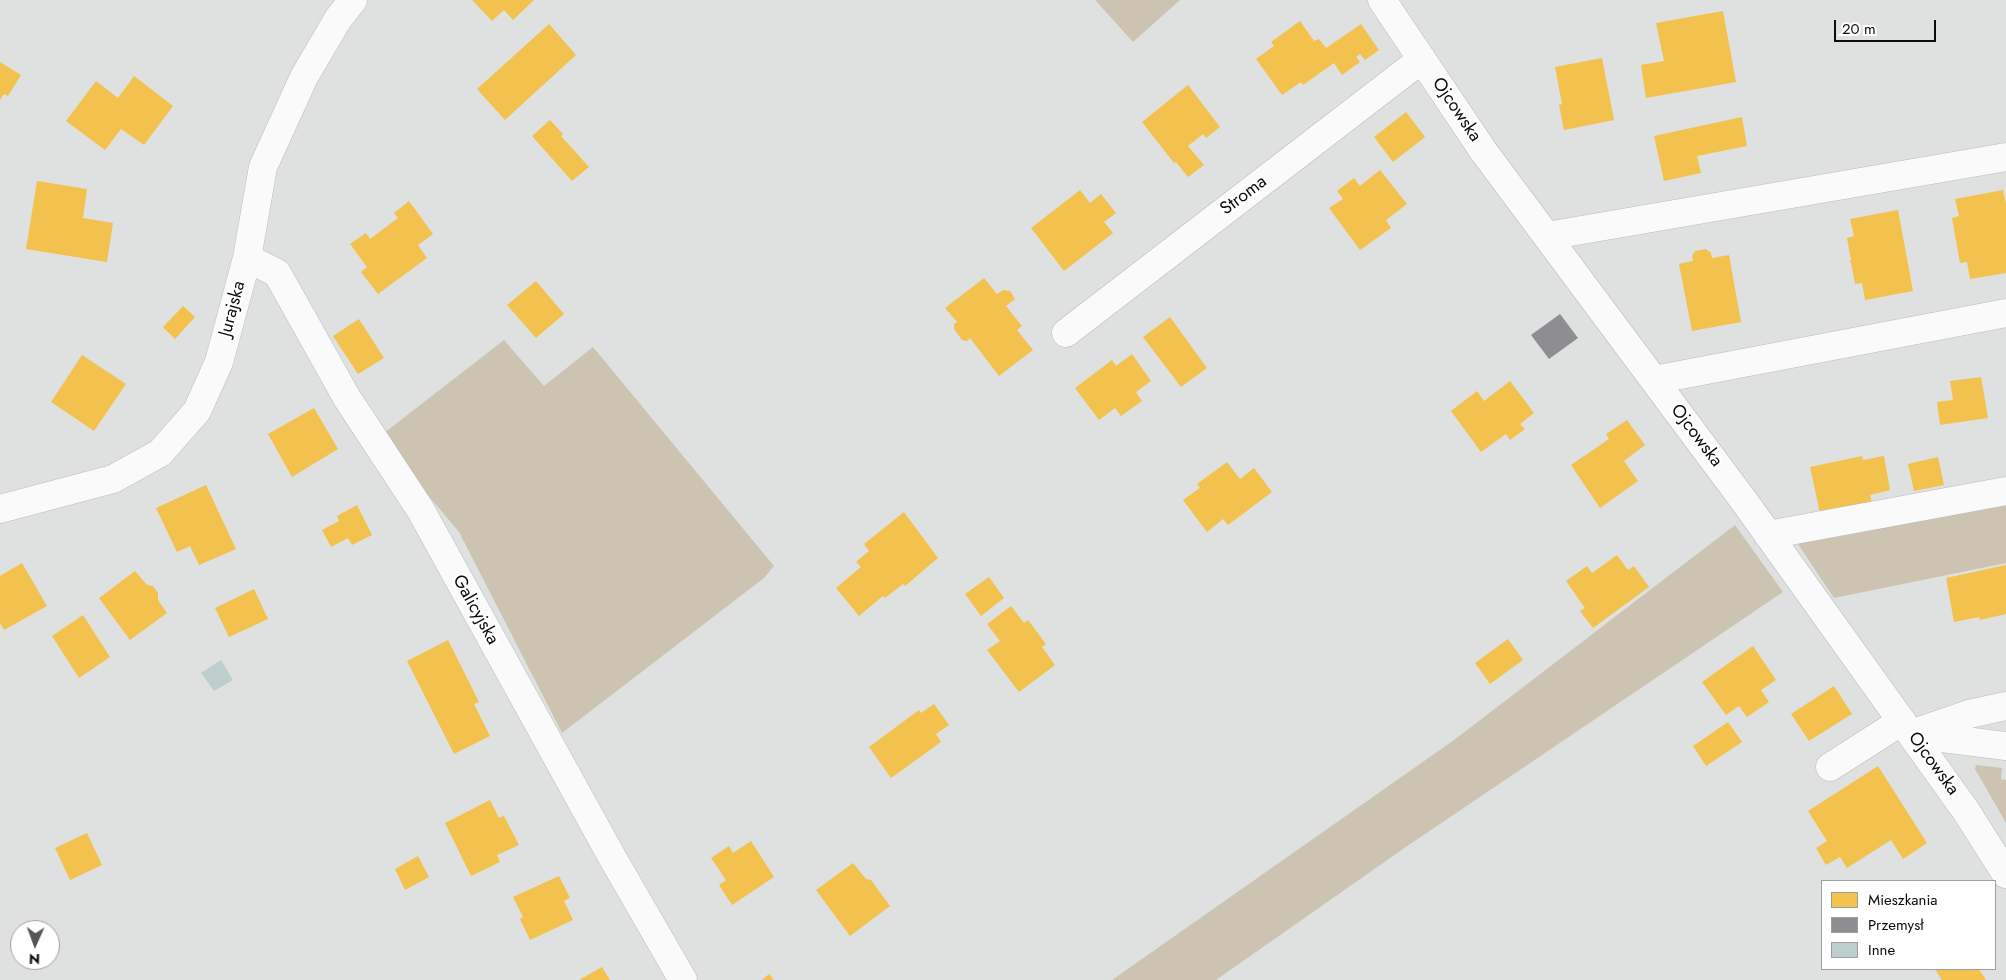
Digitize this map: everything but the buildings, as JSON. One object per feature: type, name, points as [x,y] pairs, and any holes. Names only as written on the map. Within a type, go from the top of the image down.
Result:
[{"type":"street","name":"Jurajska","points":[[0,509],[112,479],[160,453],[197,411],[219,362],[247,258],[263,167],[304,77],[338,19],[353,0]]},
{"type":"street","name":"Ojcowska","points":[[1382,0],[1484,152],[1768,535],[1966,810],[2006,873]]},
{"type":"street","name":"Stroma","points":[[1066,333],[1422,60]]},
{"type":"street","points":[[1547,236],[2006,156]]},
{"type":"street","name":"Galicyjska","points":[[247,258],[277,273],[347,398],[420,509],[612,857],[683,980]]},
{"type":"street","points":[[1654,380],[2006,313]]},
{"type":"street","points":[[1768,535],[2006,491]]},
{"type":"street","points":[[1830,767],[1907,728],[2006,706]]},
{"type":"street","points":[[1907,728],[2006,746]]},
{"type":"shaded area","points":[[1095,0],[1180,0],[1133,42]]},
{"type":"shaded area","points":[[504,340],[544,386],[593,347],[774,566],[764,578],[562,733],[459,532],[379,437]]},
{"type":"shaded area","points":[[2006,498],[2006,563],[1834,598],[1796,541]]},
{"type":"shaded area","points":[[1735,525],[1783,592],[1403,849],[1216,980],[1112,980],[1454,740]]},
{"type":"shaded area","points":[[1976,765],[2002,768],[2001,779],[2006,780],[2006,823],[1975,769]]}]
